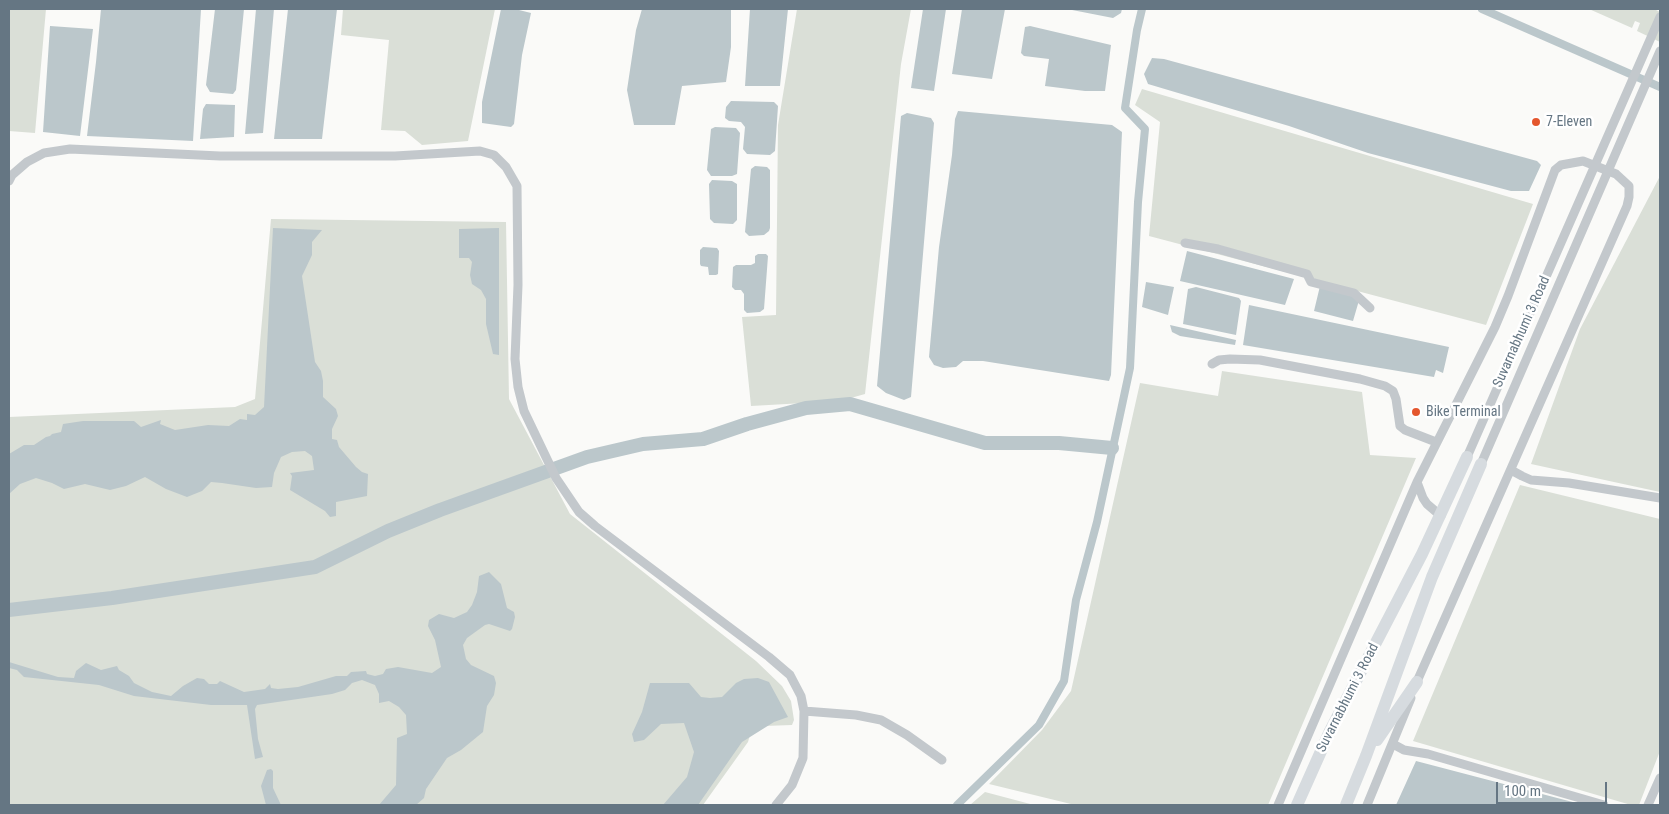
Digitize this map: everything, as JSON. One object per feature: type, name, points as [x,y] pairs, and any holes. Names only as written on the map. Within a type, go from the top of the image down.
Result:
[{"type":"main road","name":"Suvarnabhumi 3 Road","points":[[1297,805],[1330,731],[1441,516],[1468,457]]},
{"type":"main road","name":"Suvarnabhumi 3 Road","points":[[1346,805],[1432,577],[1481,464]]},
{"type":"main road","points":[[1366,756],[1417,682]]},
{"type":"street","name":"Suvarnabhumi 3 Road","points":[[1468,457],[1660,17]]},
{"type":"street","name":"Suvarnabhumi 3 Road","points":[[1481,464],[1660,51]]},
{"type":"street","points":[[9,181],[12,174],[26,162],[44,153],[70,149],[220,156],[395,156],[480,151],[494,155],[506,167],[517,186],[518,285],[515,359],[518,387],[524,411],[556,478],[579,512],[790,675],[801,696],[804,710],[803,758],[792,785],[776,805]]},
{"type":"street","points":[[1278,805],[1417,482],[1498,320],[1556,170],[1561,164],[1583,161],[1616,174],[1628,186],[1629,197],[1627,206],[1417,682],[1367,805]]},
{"type":"street","points":[[1186,243],[1218,249],[1307,274],[1311,282],[1354,293],[1370,308]]},
{"type":"street","points":[[1212,364],[1218,360],[1230,359],[1260,360],[1360,379],[1385,386],[1393,391],[1396,399],[1400,426],[1436,442]]},
{"type":"street","points":[[1511,470],[1531,480],[1660,498]]},
{"type":"street","points":[[1417,482],[1427,504],[1441,516]]},
{"type":"street","points":[[804,710],[856,715],[881,720],[907,734],[942,760]]},
{"type":"street","points":[[1393,744],[1404,750],[1428,754],[1604,805]]},
{"type":"street","points":[[1648,805],[1660,778]]},
{"type":"shaded area","points":[[9,9],[46,9],[35,133],[9,131]]},
{"type":"shaded area","points":[[101,9],[201,9],[193,141],[87,136]]},
{"type":"shaded area","points":[[215,9],[244,9],[236,90],[233,94],[210,92],[206,85]]},
{"type":"shaded area","points":[[256,9],[274,9],[263,133],[245,134]]},
{"type":"shaded area","points":[[288,9],[337,9],[322,139],[274,139]]},
{"type":"shaded area","points":[[343,9],[495,9],[468,141],[422,145],[405,131],[381,130],[389,40],[341,35]]},
{"type":"shaded area","points":[[501,9],[519,9],[531,13],[522,55],[514,124],[511,127],[482,123],[482,102]]},
{"type":"shaded area","points":[[642,9],[731,9],[731,47],[726,82],[682,86],[675,125],[634,125],[627,90],[636,30]]},
{"type":"shaded area","points":[[750,9],[788,9],[780,86],[745,86]]},
{"type":"shaded area","points":[[797,9],[911,9],[901,64],[865,394],[840,401],[751,406],[742,317],[776,315],[778,125]]},
{"type":"shaded area","points":[[923,9],[946,9],[934,91],[911,88]]},
{"type":"shaded area","points":[[962,9],[1005,9],[992,79],[952,74]]},
{"type":"shaded area","points":[[1067,9],[1122,9],[1121,13],[1113,18]]},
{"type":"shaded area","points":[[1589,9],[1654,9],[1660,12],[1660,42],[1637,31],[1640,23],[1635,21],[1632,28]]},
{"type":"shaded area","points":[[50,26],[93,29],[80,136],[43,132]]},
{"type":"shaded area","points":[[1030,26],[1111,45],[1105,91],[1085,91],[1045,86],[1049,59],[1024,56],[1021,53],[1025,27]]},
{"type":"shaded area","points":[[1152,58],[1164,59],[1537,161],[1541,165],[1529,191],[1511,191],[1368,153],[1289,126],[1148,84],[1144,74]]},
{"type":"shaded area","points":[[1142,89],[1533,204],[1486,325],[1149,236],[1160,122],[1135,105]]},
{"type":"shaded area","points":[[731,101],[774,102],[778,106],[775,151],[770,155],[747,154],[743,149],[745,127],[741,122],[729,121],[725,118],[726,107]]},
{"type":"shaded area","points":[[206,104],[235,105],[234,137],[200,139],[203,109]]},
{"type":"shaded area","points":[[958,111],[1112,125],[1122,132],[1111,375],[1109,381],[983,361],[963,361],[956,367],[943,368],[934,365],[929,357],[939,247],[955,119]]},
{"type":"shaded area","points":[[907,113],[931,118],[934,123],[911,397],[904,400],[886,393],[877,386],[901,116]]},
{"type":"shaded area","points":[[715,127],[736,128],[740,133],[737,174],[732,176],[711,176],[707,170],[711,129]]},
{"type":"shaded area","points":[[755,166],[767,167],[770,170],[770,228],[764,235],[749,236],[745,232],[751,169]]},
{"type":"shaded area","points":[[1660,176],[1660,492],[1531,464],[1580,329]]},
{"type":"shaded area","points":[[712,180],[732,181],[737,184],[737,220],[733,224],[714,223],[710,219],[709,184]]},
{"type":"shaded area","points":[[271,219],[506,222],[509,399],[570,514],[756,661],[782,686],[791,701],[794,720],[792,725],[764,726],[750,735],[748,742],[703,805],[9,805],[9,417],[235,407],[255,399]]},
{"type":"shaded area","points":[[273,228],[322,230],[312,242],[312,255],[302,276],[315,362],[321,371],[323,397],[336,409],[338,416],[332,429],[332,439],[337,440],[339,447],[356,467],[368,474],[367,496],[336,502],[336,516],[330,517],[325,511],[290,490],[292,476],[290,473],[314,470],[312,456],[305,451],[292,452],[281,457],[274,473],[272,487],[256,488],[211,482],[202,491],[187,497],[166,489],[145,477],[126,486],[110,490],[85,484],[64,489],[36,478],[20,484],[9,494],[9,454],[24,445],[34,445],[52,434],[61,432],[63,424],[83,421],[134,421],[141,427],[161,420],[160,424],[175,430],[208,425],[229,426],[240,419],[247,420],[247,414],[255,415],[264,407]]},
{"type":"shaded area","points":[[499,228],[499,355],[493,354],[486,324],[486,299],[481,290],[472,284],[470,275],[472,262],[469,258],[459,258],[459,229]]},
{"type":"shaded area","points":[[703,247],[717,248],[719,251],[718,274],[709,275],[708,267],[701,266],[700,250]]},
{"type":"shaded area","points":[[1187,251],[1294,279],[1285,305],[1180,281]]},
{"type":"shaded area","points":[[766,254],[768,256],[764,309],[760,312],[747,313],[744,310],[744,294],[741,290],[735,290],[732,287],[733,267],[755,263],[755,256]]},
{"type":"shaded area","points":[[1146,282],[1174,287],[1168,315],[1142,307]]},
{"type":"shaded area","points":[[1320,286],[1360,297],[1353,321],[1314,311]]},
{"type":"shaded area","points":[[1196,287],[1239,298],[1241,301],[1236,335],[1183,324],[1188,289]]},
{"type":"shaded area","points":[[1249,305],[1449,347],[1443,373],[1436,370],[1434,377],[1243,345]]},
{"type":"shaded area","points":[[1170,325],[1236,340],[1235,345],[1180,336],[1172,332]]},
{"type":"shaded area","points":[[1222,371],[1362,392],[1370,455],[1416,458],[1268,805],[1075,805],[989,784],[1042,730],[1071,691],[1140,383],[1218,396]]},
{"type":"shaded area","points":[[1520,485],[1660,519],[1660,751],[1639,805],[1631,805],[1413,741]]},
{"type":"shaded area","points":[[489,572],[501,584],[507,608],[514,612],[515,617],[510,631],[489,624],[485,625],[467,638],[463,645],[466,659],[471,665],[494,676],[496,683],[494,695],[487,706],[483,732],[461,750],[447,758],[426,789],[424,798],[416,805],[379,805],[396,785],[397,738],[407,734],[406,715],[399,707],[389,701],[379,703],[379,694],[375,685],[362,680],[352,683],[345,690],[332,694],[257,705],[255,709],[258,739],[263,757],[255,759],[247,705],[211,705],[134,696],[99,685],[24,677],[17,670],[9,668],[9,662],[58,677],[74,678],[76,671],[86,663],[101,670],[117,666],[134,683],[152,692],[171,696],[197,678],[204,679],[209,684],[217,684],[220,681],[244,692],[265,689],[270,684],[271,688],[278,689],[298,687],[336,676],[347,676],[351,672],[366,671],[367,674],[375,676],[383,674],[386,669],[398,667],[432,673],[441,667],[435,640],[428,626],[429,620],[439,614],[454,618],[467,612],[477,592],[479,576]]},
{"type":"shaded area","points":[[758,678],[769,682],[788,717],[774,722],[742,742],[698,805],[663,805],[687,777],[694,752],[684,723],[661,724],[644,740],[634,742],[632,734],[642,712],[650,683],[689,683],[701,697],[710,698],[722,697],[736,683],[744,679]]},
{"type":"shaded area","points":[[1416,761],[1584,805],[1396,805]]},
{"type":"shaded area","points":[[271,769],[273,771],[273,788],[281,805],[266,805],[261,786],[267,770]]},
{"type":"shaded area","points":[[985,792],[1034,805],[970,805]]},
{"type":"waterway","points":[[957,805],[1039,725],[1064,681],[1076,600],[1097,522],[1130,368],[1138,202],[1145,129],[1125,108],[1142,9]]},
{"type":"waterway","points":[[1482,9],[1660,87]]},
{"type":"waterway","points":[[9,610],[112,598],[315,567],[388,531],[440,510],[587,457],[643,444],[703,439],[747,424],[806,408],[850,404],[985,443],[1059,443],[1112,448]]},
{"type":"place","name":"7-Eleven","points":[[1536,122]]},
{"type":"place","name":"Bike Terminal","points":[[1416,412]]}]
